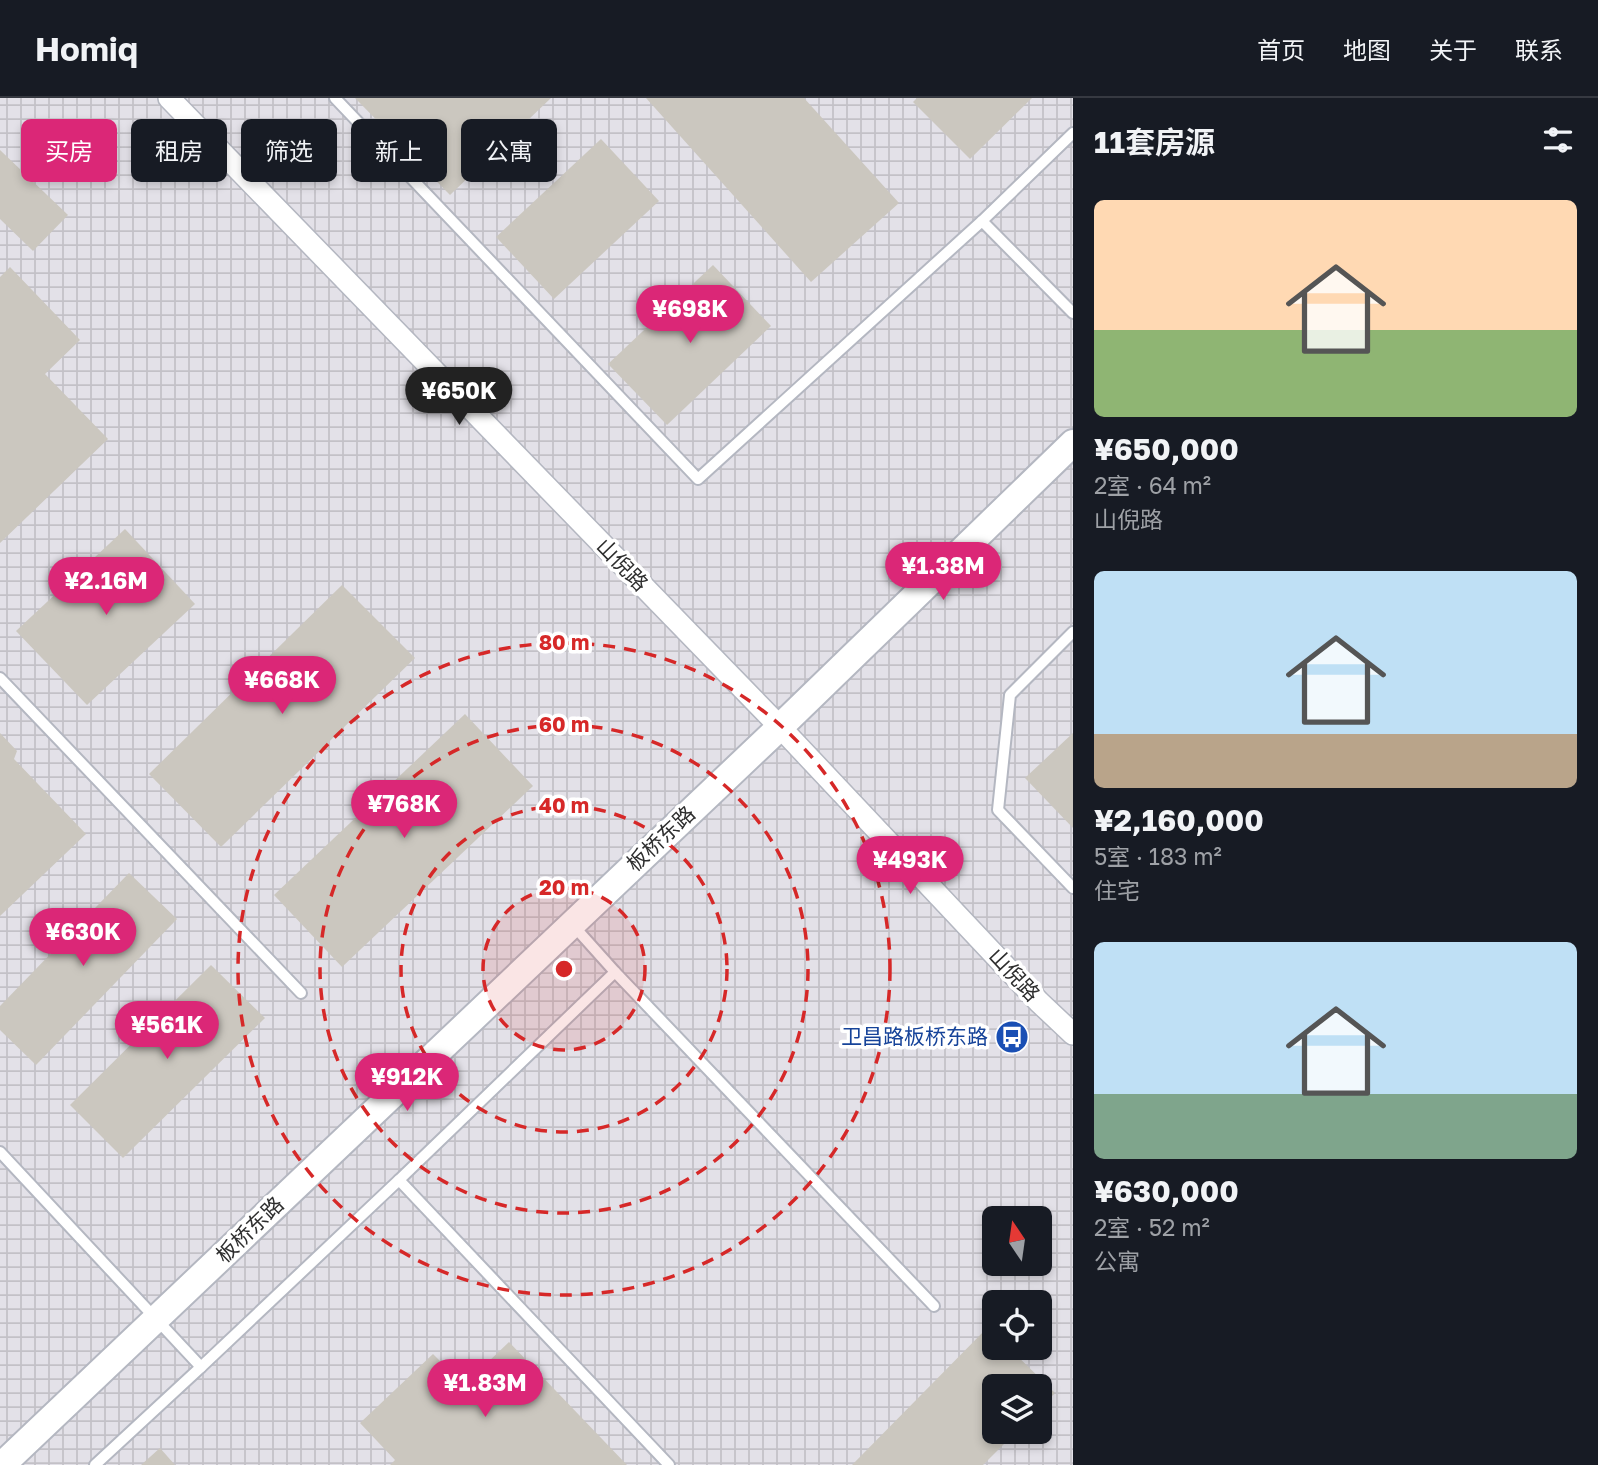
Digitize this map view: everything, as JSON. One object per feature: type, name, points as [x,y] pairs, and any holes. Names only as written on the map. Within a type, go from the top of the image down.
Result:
[{"type":"street","name":"山倪路","points":[[169,98],[780,727],[1039,1002],[1073,1034]]},
{"type":"street","name":"板桥东路","points":[[2,1465],[780,727],[1073,443]]},
{"type":"lane","points":[[335,98],[698,479],[982,220],[1073,133]]},
{"type":"lane","points":[[982,220],[1073,313]]},
{"type":"lane","points":[[1073,632],[1010,695],[998,810],[1073,888]]},
{"type":"lane","points":[[0,678],[301,993]]},
{"type":"lane","points":[[572,924],[934,1306]]},
{"type":"lane","points":[[95,1465],[399,1180],[615,972]]},
{"type":"lane","points":[[0,1152],[201,1367]]},
{"type":"lane","points":[[399,1180],[669,1465]]},
{"type":"shaded area","points":[[0,98],[1073,98],[1073,1465],[0,1465]]},
{"type":"building","points":[[355,98],[551,98],[529,119],[461,119],[461,182],[464,182],[450,195],[437,182],[447,182],[447,119],[376,119]]},
{"type":"building","points":[[646,98],[804,98],[899,203],[811,282]]},
{"type":"building","points":[[917,98],[1032,98],[970,159],[913,102]]},
{"type":"building","points":[[601,139],[659,201],[554,299],[496,237]]},
{"type":"building","points":[[0,150],[21,170],[21,182],[33,182],[68,215],[33,251],[0,219]]},
{"type":"building","points":[[713,265],[771,326],[667,425],[608,364]]},
{"type":"building","points":[[10,267],[80,340],[45,374],[108,439],[0,543],[0,277]]},
{"type":"building","points":[[125,529],[195,604],[87,705],[16,631]]},
{"type":"building","points":[[342,585],[415,658],[221,847],[149,774]]},
{"type":"building","points":[[465,714],[533,786],[342,967],[274,895]]},
{"type":"building","points":[[0,733],[17,751],[14,759],[86,834],[0,916]]},
{"type":"building","points":[[1073,733],[1073,828],[1025,778]]},
{"type":"building","points":[[129,873],[177,919],[36,1065],[0,1030],[0,1006]]},
{"type":"building","points":[[211,965],[265,1018],[123,1158],[70,1105]]},
{"type":"building","points":[[982,1333],[982,1360],[1021,1360],[1036,1374],[982,1374],[982,1444],[1004,1444],[983,1465],[852,1465]]},
{"type":"building","points":[[509,1342],[627,1465],[390,1465],[395,1460],[360,1423],[433,1354],[464,1385]]},
{"type":"building","points":[[160,1448],[175,1465],[141,1465]]},
{"type":"place","name":"卫昌路板桥东路","points":[[1012,1037]]}]
